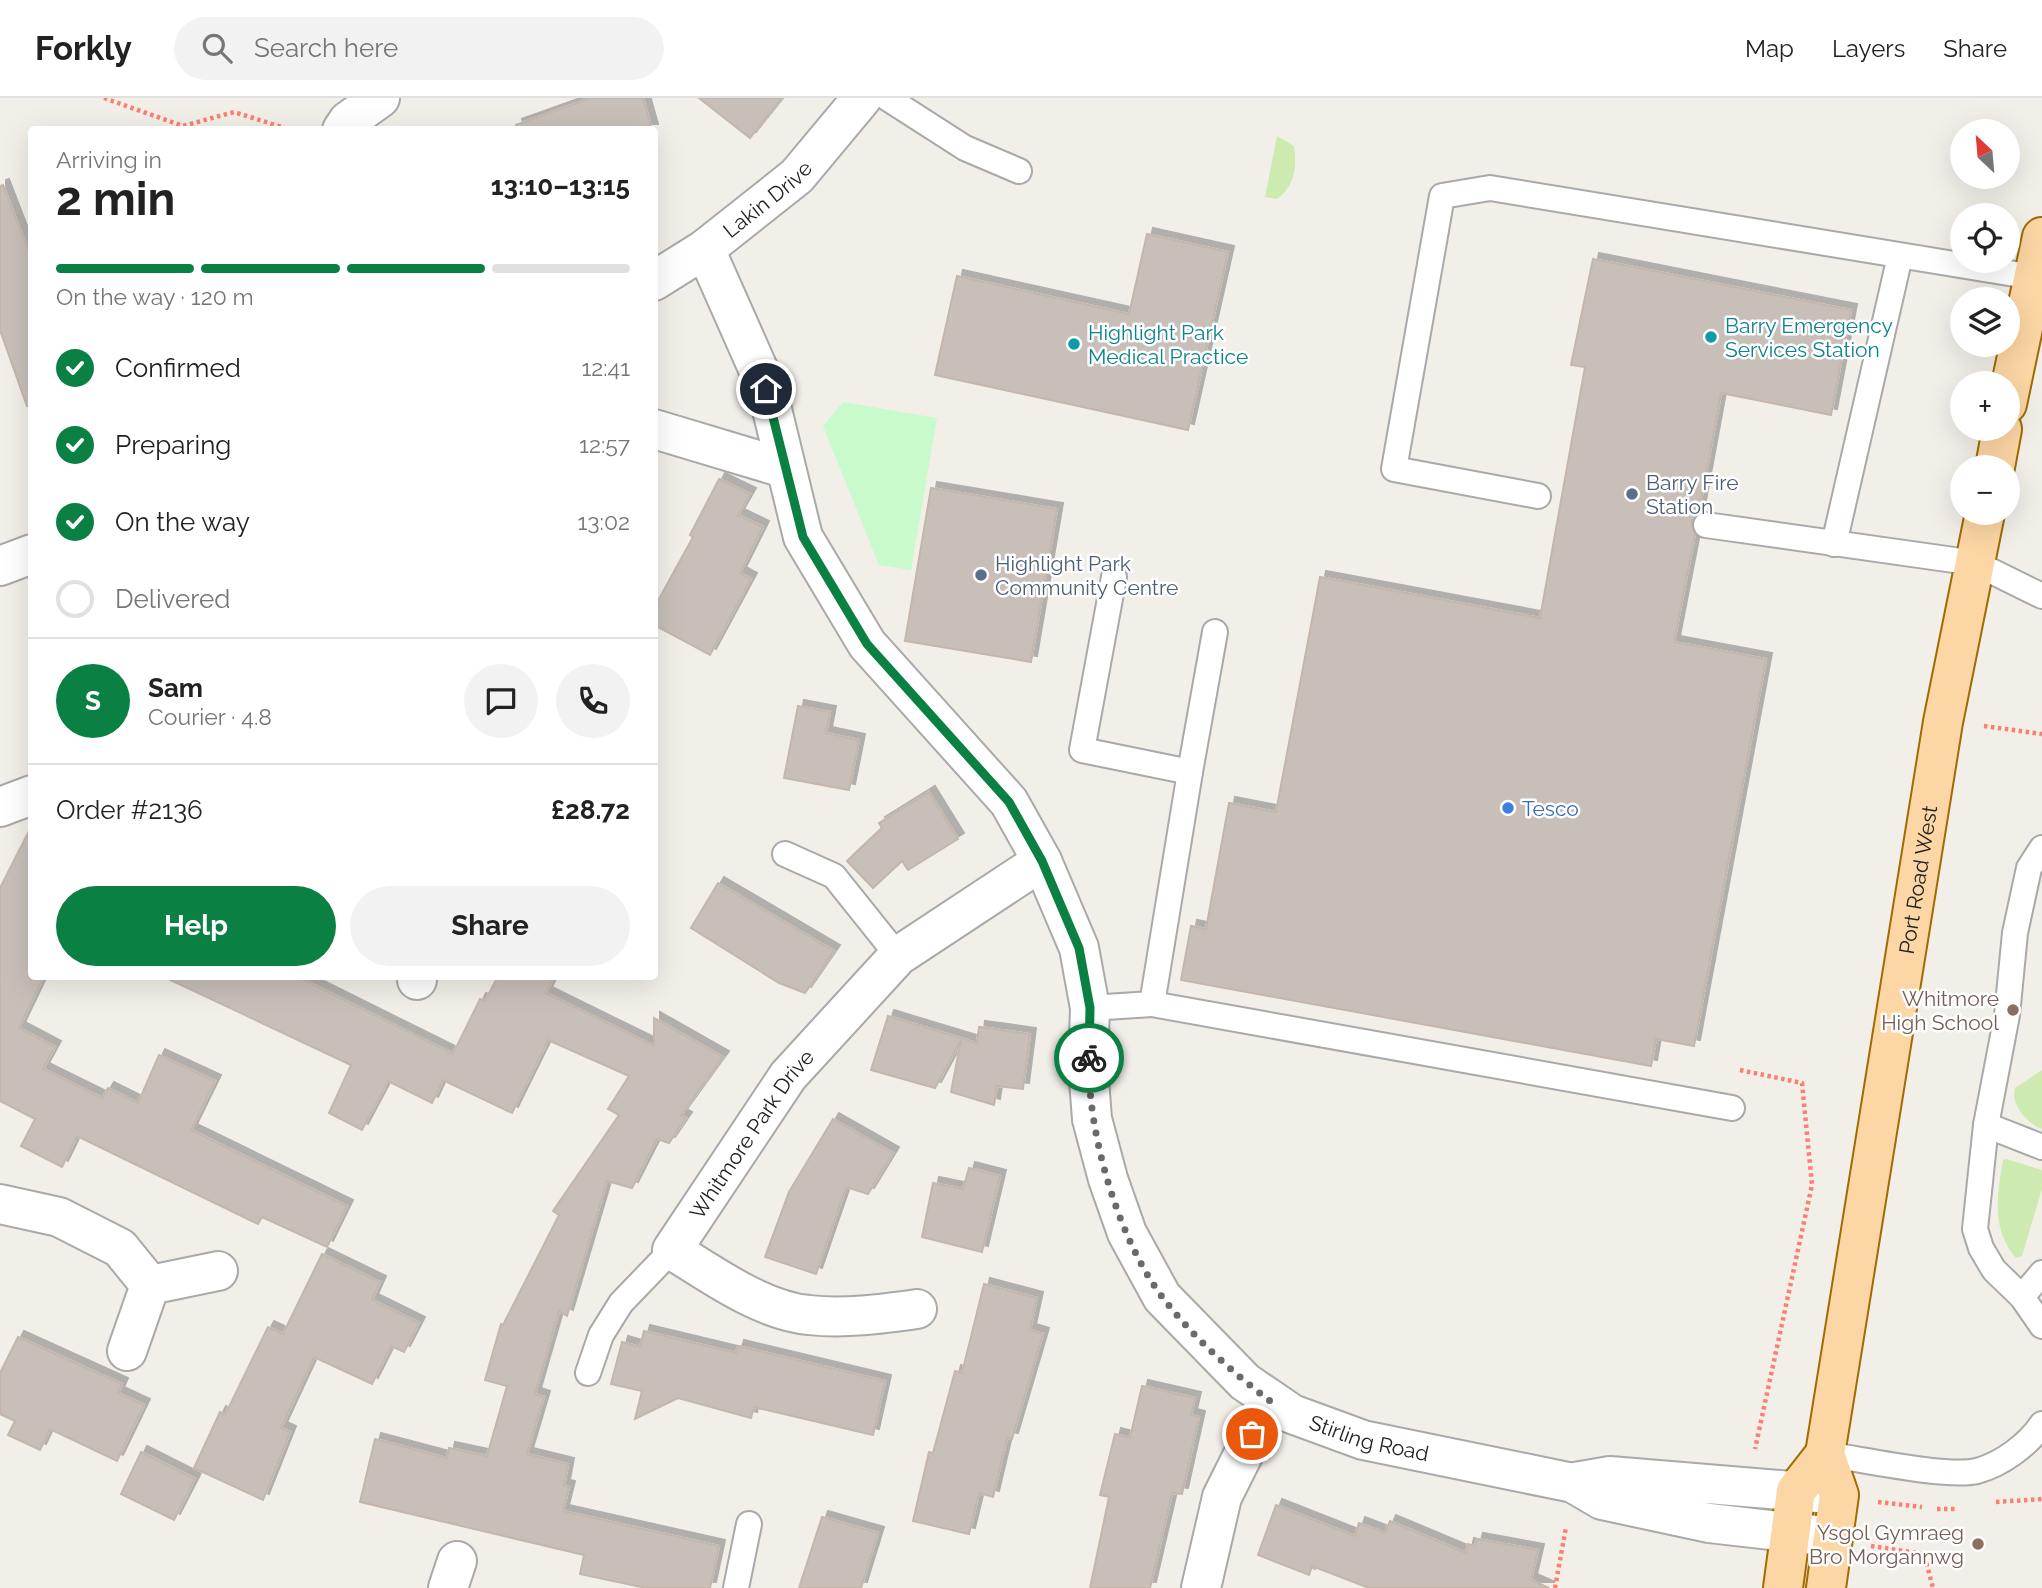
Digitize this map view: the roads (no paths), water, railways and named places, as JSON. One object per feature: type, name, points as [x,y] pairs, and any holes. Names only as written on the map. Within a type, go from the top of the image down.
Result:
[{"type":"main road","points":[[2014,371],[2042,237]]},
{"type":"main road","name":"Port Road West","points":[[1783,1588],[1797,1491],[1825,1454],[1943,722],[1983,525]]},
{"type":"main road","name":"Port Road West","points":[[1825,1454],[1839,1495],[1848,1541],[1826,1588]]},
{"type":"street","points":[[345,126],[380,98]]},
{"type":"street","name":"Lakin Drive","points":[[658,278],[705,249],[797,176],[863,98]]},
{"type":"street","name":"Stirling Road","points":[[705,249],[766,389],[803,537],[867,644],[1009,802],[1042,861],[1079,948],[1090,1008],[1088,1067],[1092,1119],[1127,1233],[1162,1297],[1203,1342],[1270,1401],[1319,1425],[1363,1440],[1573,1483],[1602,1500],[1709,1523],[1848,1541]]},
{"type":"street","points":[[658,430],[784,468]]},
{"type":"street","points":[[0,807],[28,796]]},
{"type":"street","name":"Whitmore Park Drive","points":[[672,1250],[788,1076],[898,956],[1042,861]]},
{"type":"street","points":[[0,1204],[59,1217],[120,1248],[150,1285]]},
{"type":"street","points":[[672,1250],[744,1295],[807,1315],[879,1314],[917,1309]]},
{"type":"street","points":[[150,1285],[218,1271]]},
{"type":"street","points":[[127,1351],[150,1285]]},
{"type":"street","points":[[1201,1588],[1222,1497],[1270,1401]]},
{"type":"street","name":"Stirling Road","points":[[1573,1483],[1610,1476],[1839,1495]]},
{"type":"lane","points":[[887,98],[965,148],[1018,171]]},
{"type":"lane","points":[[1538,496],[1394,469],[1442,196],[1490,188],[2033,277]]},
{"type":"lane","points":[[1834,544],[1900,256]]},
{"type":"lane","points":[[1706,525],[1975,563],[2042,596]]},
{"type":"lane","points":[[1114,577],[1082,750],[1190,772]]},
{"type":"lane","points":[[1152,1004],[1215,632]]},
{"type":"lane","points":[[2042,848],[2029,868],[2015,933],[2007,1015],[1986,1125],[1975,1229],[1981,1248],[1994,1270],[2022,1297],[2042,1326]]},
{"type":"lane","points":[[785,854],[834,876],[898,956]]},
{"type":"lane","points":[[1090,1008],[1152,1004],[1732,1108]]},
{"type":"lane","points":[[1986,1125],[2042,1147]]},
{"type":"lane","points":[[588,1373],[601,1335],[621,1303],[672,1250]]},
{"type":"lane","points":[[2022,1297],[2042,1273]]},
{"type":"lane","points":[[1825,1454],[1937,1470],[1976,1471],[2006,1457],[2031,1440],[2042,1424]]},
{"type":"lane","points":[[2006,1457],[2042,1454]]},
{"type":"lane","points":[[736,1588],[749,1524]]},
{"type":"place","name":"Barry Emergency Services Station","points":[[1711,337]]},
{"type":"place","name":"Highlight Park Medical Practice","points":[[1074,344]]},
{"type":"place","name":"Barry Fire Station","points":[[1632,494]]},
{"type":"place","name":"Highlight Park Community Centre","points":[[981,575]]},
{"type":"place","name":"Tesco","points":[[1508,808]]},
{"type":"place","name":"Whitmore High School","points":[[2013,1010]]},
{"type":"place","name":"Ysgol Gymraeg Bro Morgannwg","points":[[1978,1544]]}]
